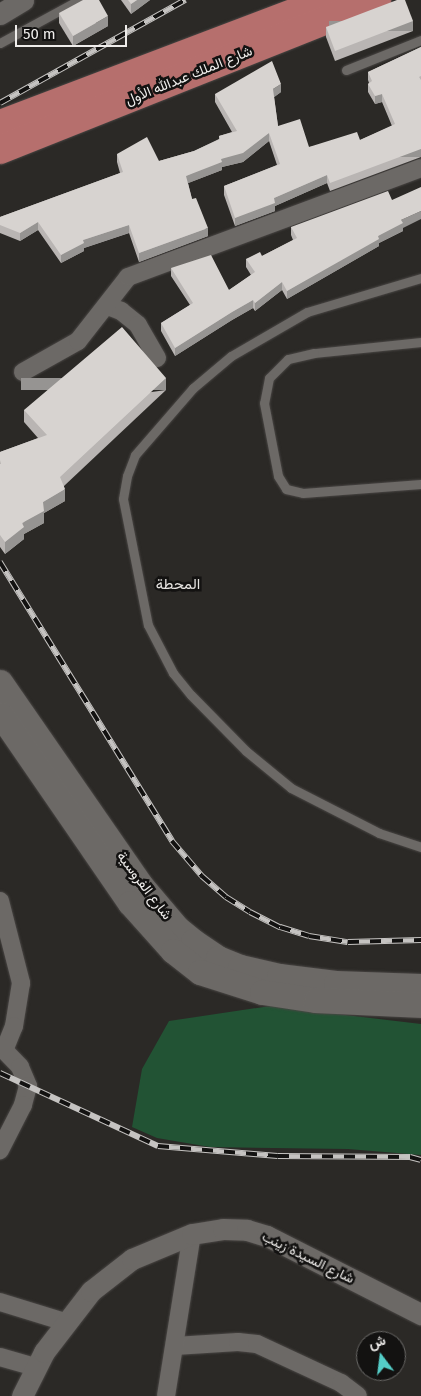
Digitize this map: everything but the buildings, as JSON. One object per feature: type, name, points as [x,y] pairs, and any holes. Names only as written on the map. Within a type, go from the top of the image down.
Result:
[{"type":"main road","name":"شارع الملك عبدالله الأول","points":[[0,124],[327,0]]},
{"type":"main road","name":"شارع الملك عبدالله الأول","points":[[0,150],[377,0]]},
{"type":"main road","name":"شارع الفروسية","points":[[0,682],[139,883],[177,928],[193,941],[218,958],[240,967],[279,976],[336,983],[421,986]]},
{"type":"main road","name":"شارع الفروسية","points":[[0,714],[130,903],[166,944],[200,972],[262,992],[316,1000],[421,1005]]},
{"type":"street","points":[[0,14],[23,0]]},
{"type":"street","points":[[23,372],[78,341],[108,306],[128,277],[421,168]]},
{"type":"street","points":[[108,306],[121,311],[138,325],[157,358]]},
{"type":"street","points":[[0,901],[21,983],[14,1026],[2,1047],[25,1076],[27,1095],[0,1150]]},
{"type":"street","name":"شارع السيدة زينب","points":[[22,1396],[35,1367],[65,1322],[91,1291],[132,1259],[192,1234],[222,1229],[247,1230],[267,1236],[421,1314]]},
{"type":"street","points":[[166,1396],[192,1234]]},
{"type":"street","points":[[0,1302],[65,1322]]},
{"type":"street","points":[[175,1346],[238,1342],[258,1344],[341,1383],[358,1396]]},
{"type":"street","points":[[0,1357],[35,1367]]},
{"type":"lane","points":[[0,43],[79,0]]},
{"type":"lane","points":[[346,70],[421,40]]},
{"type":"lane","points":[[421,278],[307,312],[232,356],[193,388],[136,455],[126,476],[123,499],[148,624],[173,674],[191,695],[267,771],[291,788],[379,833],[421,847]]},
{"type":"lane","points":[[421,342],[314,353],[288,359],[269,378],[264,403],[278,476],[286,489],[303,493],[421,484]]},
{"type":"green space","points":[[270,1006],[421,1024],[421,1155],[348,1149],[210,1147],[157,1138],[132,1127],[142,1069],[169,1021]]},
{"type":"railway","points":[[0,103],[185,0]]},
{"type":"railway","points":[[0,562],[172,841],[202,876],[226,897],[250,912],[280,927],[309,936],[348,942],[421,940]]},
{"type":"railway","points":[[0,1073],[158,1146],[278,1156],[410,1157],[421,1160]]},
{"type":"district","name":"المحطة","points":[[178,585]]}]
